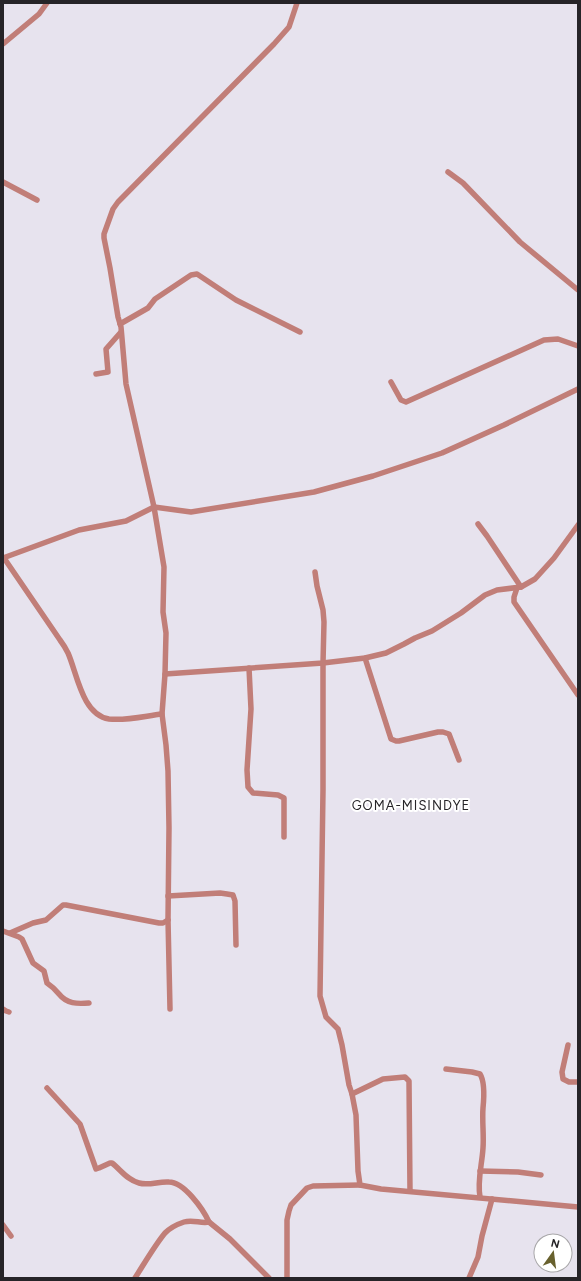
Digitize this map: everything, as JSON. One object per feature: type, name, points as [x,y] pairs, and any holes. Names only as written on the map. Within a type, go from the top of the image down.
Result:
[{"type":"street","points":[[3,44],[39,14],[47,3]]},
{"type":"street","points":[[170,1010],[168,920],[168,771],[162,714],[166,633],[163,612],[164,567],[154,507],[126,384],[120,324],[104,234],[115,206],[274,44],[289,27],[297,3]]},
{"type":"street","points":[[448,172],[463,183],[520,242],[578,290]]},
{"type":"street","points":[[3,182],[37,200]]},
{"type":"street","points":[[120,324],[148,308],[155,299],[192,275],[197,274],[236,300],[300,332]]},
{"type":"street","points":[[96,374],[108,372],[106,349],[121,332]]},
{"type":"street","points":[[391,382],[401,400],[406,402],[544,340],[558,340],[578,346]]},
{"type":"street","points":[[162,714],[109,719],[100,716],[94,711],[81,691],[68,654],[60,640],[4,558],[79,530],[126,521],[154,507],[191,512],[314,492],[344,485],[442,453],[578,389]]},
{"type":"street","points":[[478,524],[488,536],[519,587]]},
{"type":"street","points":[[165,674],[365,658],[394,650],[415,638],[432,631],[485,595],[497,590],[519,587],[535,579],[554,558],[578,525]]},
{"type":"street","points":[[315,572],[324,622],[320,996],[326,1017],[338,1028],[342,1045],[356,1115],[360,1185]]},
{"type":"street","points":[[519,587],[514,597],[514,602],[578,695]]},
{"type":"street","points":[[365,658],[391,739],[399,741],[443,732],[449,734],[460,760]]},
{"type":"street","points":[[249,668],[251,709],[247,770],[248,787],[252,793],[278,795],[284,798],[284,837]]},
{"type":"street","points":[[168,896],[233,895],[235,901],[236,945]]},
{"type":"street","points":[[10,933],[33,923],[46,920],[63,905],[152,922],[163,923],[168,920]]},
{"type":"street","points":[[3,931],[17,935],[22,939],[34,963],[44,971],[47,983],[54,987],[61,996],[72,1003],[88,1003]]},
{"type":"street","points":[[3,1009],[9,1012]]},
{"type":"street","points":[[568,1045],[562,1076],[563,1079],[569,1082],[578,1082]]},
{"type":"street","points":[[446,1069],[472,1072],[480,1074],[483,1078],[484,1141],[480,1171],[480,1197]]},
{"type":"street","points":[[352,1094],[383,1079],[405,1077],[409,1081],[410,1191]]},
{"type":"street","points":[[47,1088],[80,1124],[96,1169],[110,1162],[130,1180],[139,1183],[168,1181],[176,1183],[187,1192],[204,1211],[209,1222],[230,1239],[269,1278]]},
{"type":"street","points":[[480,1171],[518,1172],[541,1175]]},
{"type":"street","points":[[287,1278],[287,1220],[289,1211],[291,1205],[307,1188],[313,1186],[360,1185],[381,1189],[480,1197],[578,1208]]},
{"type":"street","points":[[470,1278],[478,1257],[492,1199]]},
{"type":"street","points":[[135,1278],[170,1229],[186,1221],[209,1222]]},
{"type":"street","points":[[3,1225],[11,1236]]},
{"type":"district","name":"GOMA-MISINDYE","points":[[411,805]]}]
